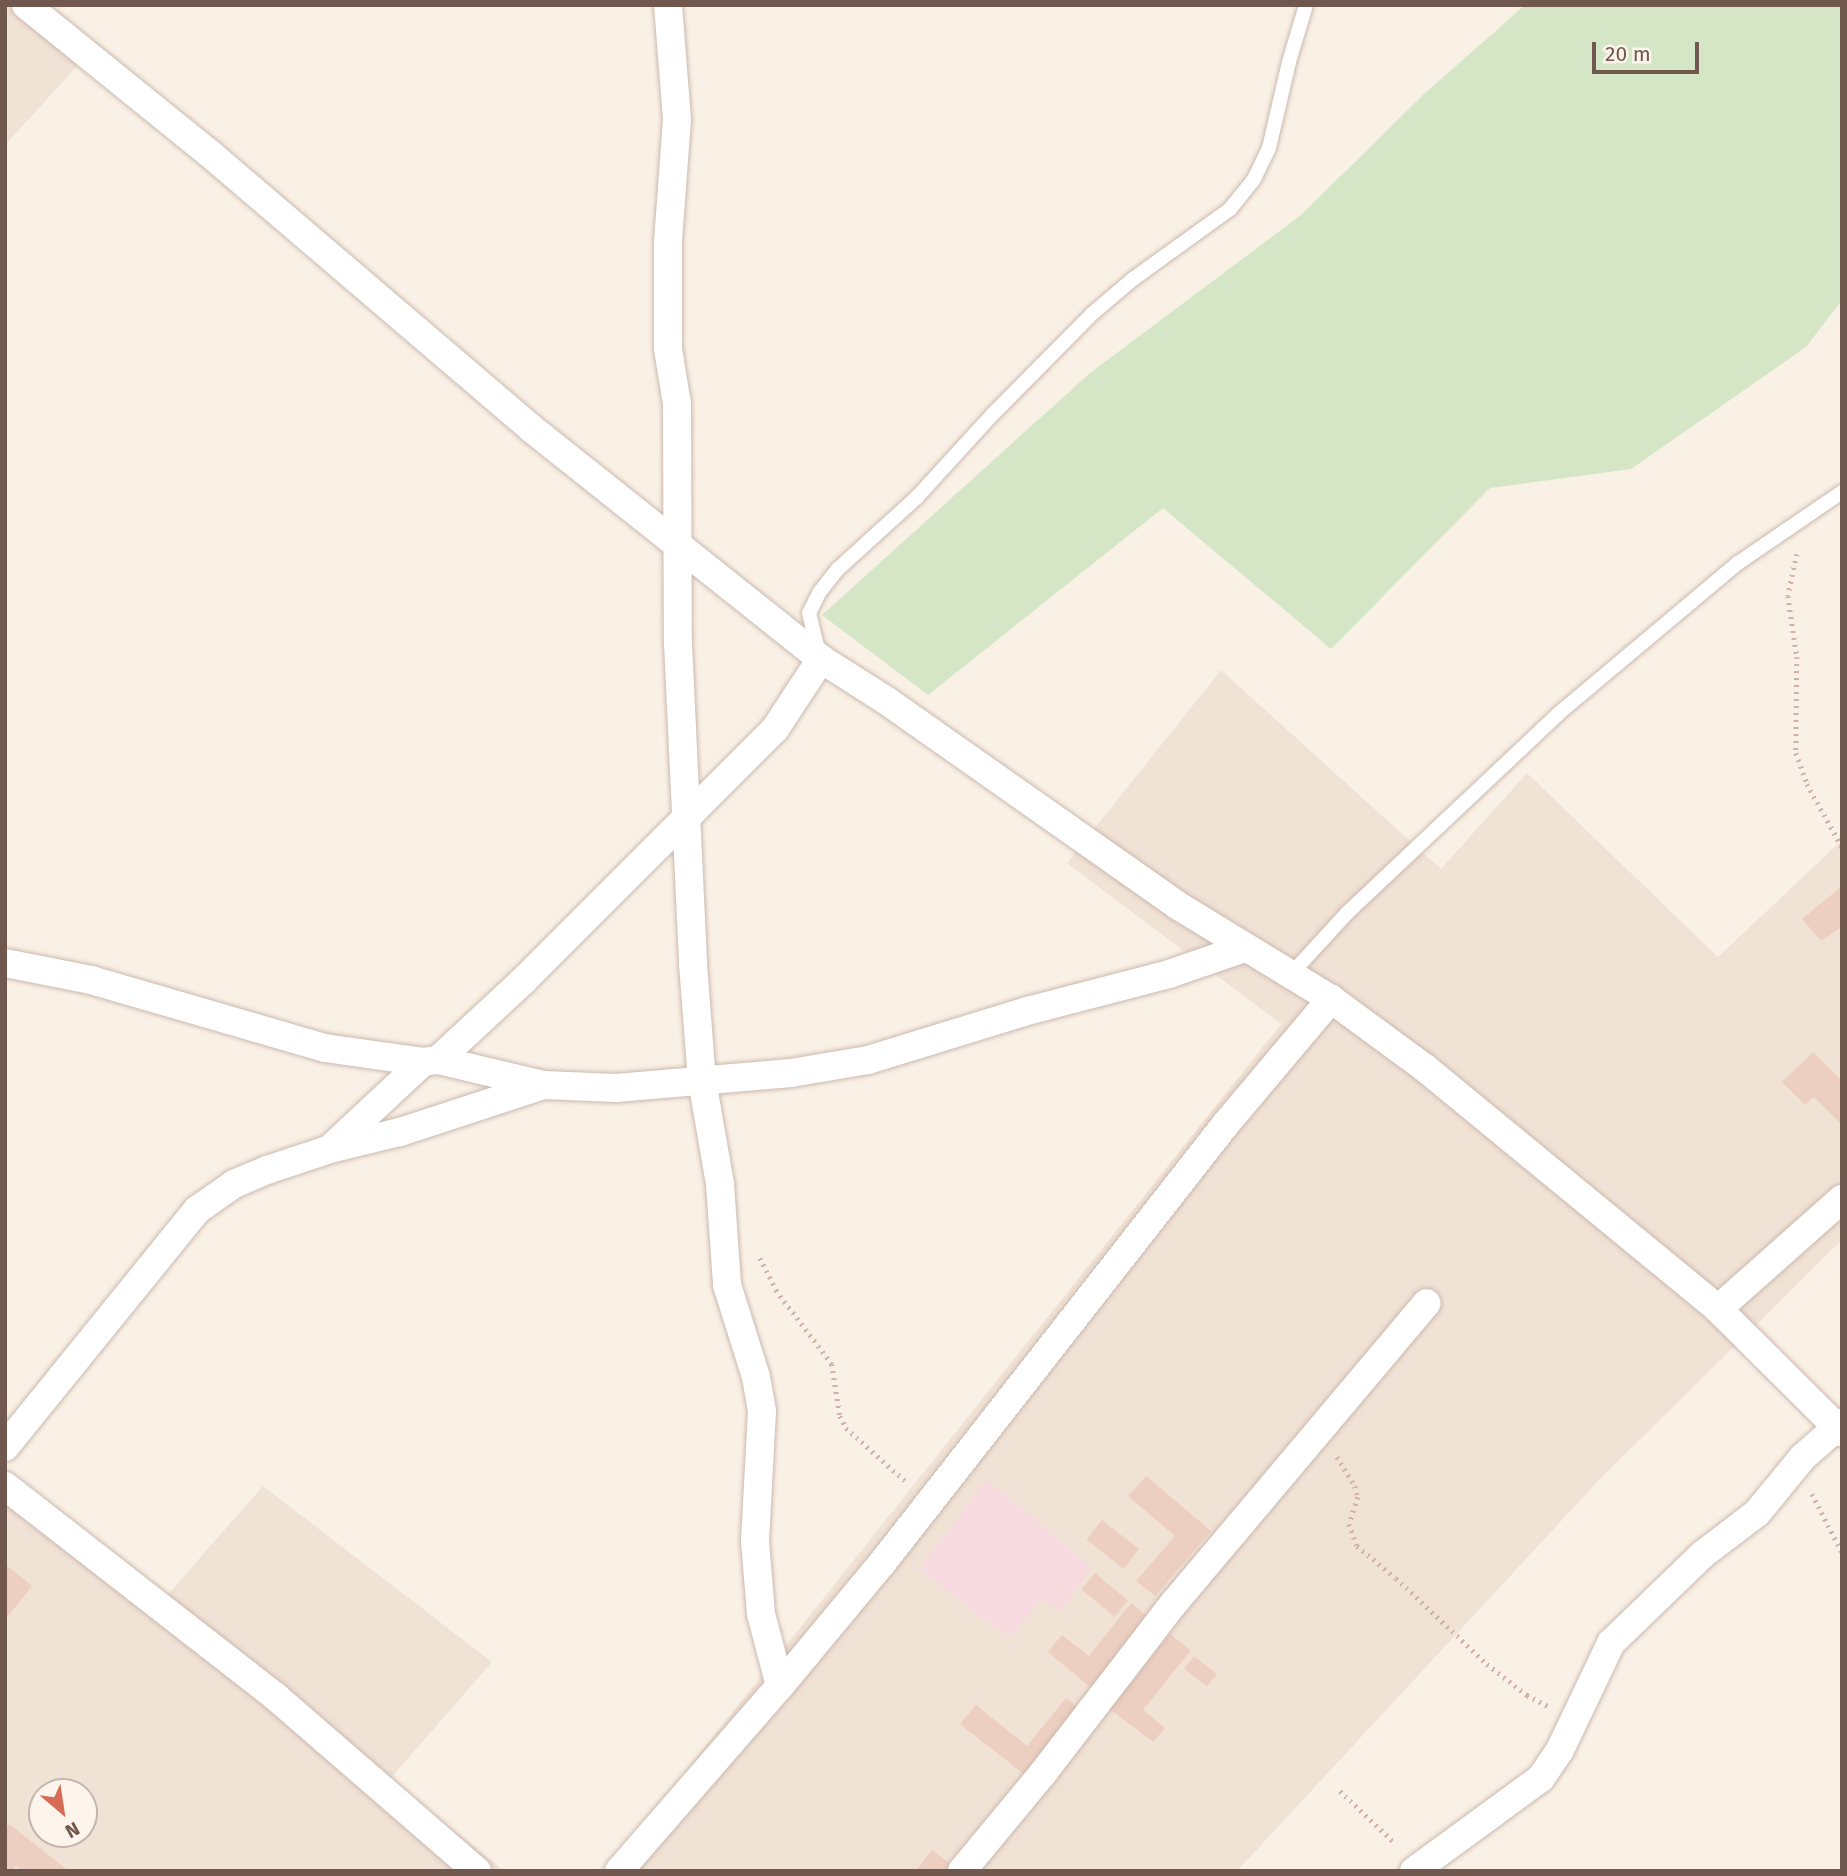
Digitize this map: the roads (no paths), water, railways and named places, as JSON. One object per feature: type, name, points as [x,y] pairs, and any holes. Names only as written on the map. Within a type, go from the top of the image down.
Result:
[{"type":"street","points":[[26,5],[220,162],[532,429],[821,659],[887,701],[1167,898],[1331,999],[1425,1068],[1718,1309],[1840,1428],[1803,1457],[1757,1513],[1702,1555],[1611,1643],[1560,1750],[1541,1778],[1420,1867]]},
{"type":"street","points":[[668,5],[677,119],[668,241],[668,349],[677,404],[678,643],[702,1080],[720,1184],[727,1285],[756,1377],[762,1411],[755,1541],[761,1614],[780,1686]]},
{"type":"street","points":[[330,1149],[430,1061],[686,820],[775,729],[821,659]]},
{"type":"street","points":[[5,963],[91,980],[325,1048],[430,1061],[544,1085],[616,1088],[791,1073],[868,1060],[1031,1010],[1170,974],[1245,948]]},
{"type":"street","points":[[619,1871],[780,1686],[930,1502],[1225,1125],[1331,999]]},
{"type":"street","points":[[5,1447],[197,1210],[234,1184],[330,1149],[400,1132],[544,1085]]},
{"type":"street","points":[[1718,1309],[1842,1199]]},
{"type":"street","points":[[962,1871],[1043,1773],[1174,1603],[1427,1303]]},
{"type":"street","points":[[5,1486],[276,1697],[477,1871]]},
{"type":"lane","points":[[821,659],[809,613],[819,593],[838,569],[926,488],[992,415],[1093,313],[1133,279],[1230,209],[1254,178],[1269,148],[1289,62],[1306,5]]},
{"type":"lane","points":[[1291,974],[1357,903],[1558,713],[1738,563],[1842,492]]}]
